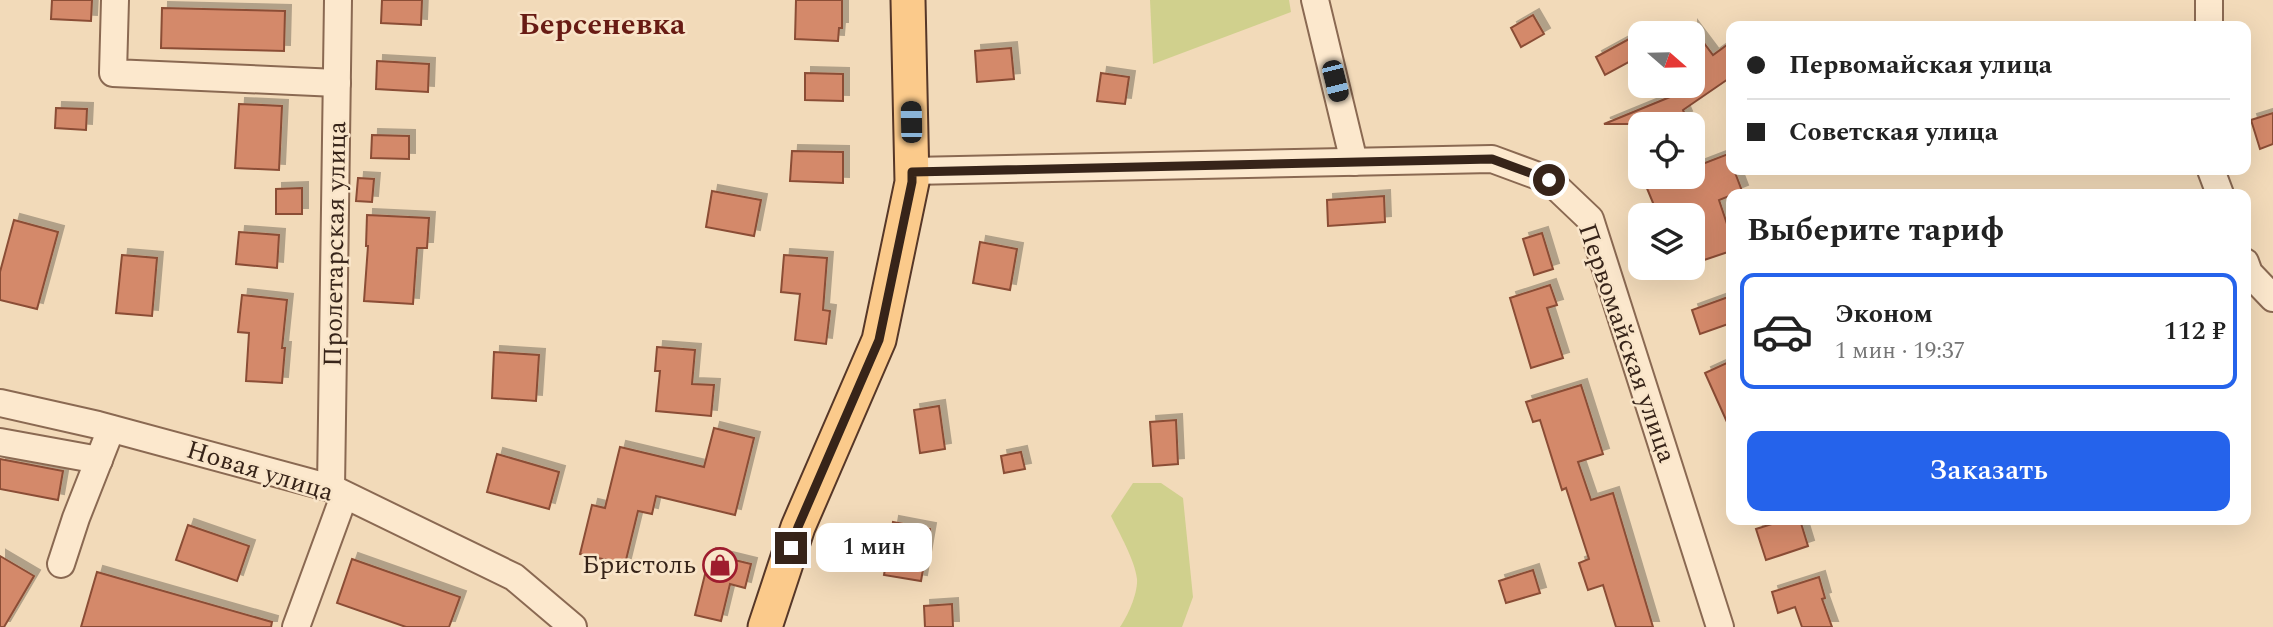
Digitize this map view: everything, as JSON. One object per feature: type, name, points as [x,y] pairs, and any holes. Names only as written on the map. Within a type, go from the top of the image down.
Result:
[{"type":"main road","points":[[765,627],[798,527],[879,340],[912,182],[908,0]]},
{"type":"street","points":[[115,0],[113,73],[337,83]]},
{"type":"street","name":"Пролетарская улица","points":[[296,627],[338,492],[338,0]]},
{"type":"street","points":[[1315,0],[1354,162]]},
{"type":"street","points":[[2209,0],[2209,21]]},
{"type":"street","name":"Первомайская улица","points":[[912,172],[1492,159],[1549,180],[1590,219],[1720,627]]},
{"type":"street","points":[[2251,272],[2273,298]]},
{"type":"street","name":"Новая улица","points":[[0,403],[111,429],[338,492],[514,576],[573,627]]},
{"type":"street","points":[[61,564],[111,429]]},
{"type":"street","points":[[0,442],[99,460]]},
{"type":"green space","points":[[1150,0],[1289,0],[1291,12],[1153,64]]},
{"type":"green space","points":[[1133,483],[1161,483],[1183,498],[1193,597],[1182,627],[1120,627],[1132,604],[1137,579],[1130,555],[1111,516]]},
{"type":"building","points":[[52,0],[92,0],[91,21],[51,19]]},
{"type":"building","points":[[382,0],[422,0],[421,25],[381,23]]},
{"type":"building","points":[[796,0],[842,0],[842,28],[839,28],[838,41],[795,39]]},
{"type":"building","points":[[162,8],[285,11],[284,51],[161,48]]},
{"type":"building","points":[[1533,15],[1544,34],[1521,47],[1511,28]]},
{"type":"building","points":[[1628,40],[1628,63],[1605,75],[1596,57]]},
{"type":"building","points":[[1705,44],[1713,55],[1726,46],[1726,80],[1705,95]]},
{"type":"building","points":[[1011,48],[1014,79],[977,82],[975,51]]},
{"type":"building","points":[[377,61],[429,64],[428,92],[376,89]]},
{"type":"building","points":[[805,73],[843,74],[843,101],[805,100]]},
{"type":"building","points":[[1101,73],[1129,77],[1125,104],[1097,101]]},
{"type":"building","points":[[1668,98],[1700,98],[1684,112],[1633,112]]},
{"type":"building","points":[[239,104],[282,106],[279,170],[235,168]]},
{"type":"building","points":[[56,108],[87,109],[86,130],[55,128]]},
{"type":"building","points":[[2273,113],[2273,144],[2260,149],[2251,120]]},
{"type":"building","points":[[1628,114],[1628,124],[1604,124]]},
{"type":"building","points":[[372,135],[409,136],[409,159],[371,158]]},
{"type":"building","points":[[792,151],[843,152],[843,183],[790,181]]},
{"type":"building","points":[[1726,155],[1726,175],[1736,175],[1741,189],[1726,189],[1726,197],[1719,200],[1726,221],[1726,253],[1705,260],[1705,203],[1653,203],[1647,189],[1705,189],[1705,163]]},
{"type":"building","points":[[358,178],[374,179],[372,202],[356,201]]},
{"type":"building","points":[[302,188],[302,214],[276,214],[276,189]]},
{"type":"building","points":[[712,191],[761,200],[754,236],[706,227]]},
{"type":"building","points":[[1384,196],[1385,222],[1328,226],[1327,200]]},
{"type":"building","points":[[367,215],[429,218],[427,248],[417,248],[413,304],[364,301]]},
{"type":"building","points":[[14,220],[58,232],[37,309],[0,300],[0,272]]},
{"type":"building","points":[[239,232],[279,235],[277,268],[236,264]]},
{"type":"building","points":[[1542,233],[1553,269],[1534,275],[1523,239]]},
{"type":"building","points":[[980,242],[1017,249],[1010,290],[973,283]]},
{"type":"building","points":[[122,255],[157,258],[152,316],[116,313]]},
{"type":"building","points":[[784,255],[827,258],[823,310],[830,311],[826,344],[795,340],[800,294],[781,292]]},
{"type":"building","points":[[1550,285],[1557,305],[1547,308],[1563,358],[1531,368],[1510,298]]},
{"type":"building","points":[[242,295],[287,300],[282,348],[285,348],[282,383],[246,381],[249,333],[238,332]]},
{"type":"building","points":[[1726,298],[1726,325],[1700,334],[1692,310]]},
{"type":"building","points":[[657,347],[695,350],[692,384],[714,385],[711,416],[656,411],[660,371],[655,371]]},
{"type":"building","points":[[494,352],[539,355],[536,401],[492,398]]},
{"type":"building","points":[[1726,363],[1726,420],[1705,373]]},
{"type":"building","points":[[1581,385],[1603,454],[1578,462],[1591,500],[1613,493],[1653,627],[1616,627],[1603,585],[1588,590],[1579,563],[1589,559],[1566,488],[1562,490],[1540,420],[1533,422],[1526,402]]},
{"type":"building","points":[[939,406],[945,449],[920,453],[914,410]]},
{"type":"building","points":[[1176,420],[1178,464],[1153,466],[1150,422]]},
{"type":"building","points":[[714,428],[754,438],[735,515],[656,496],[652,514],[638,511],[625,564],[580,554],[592,505],[605,508],[620,447],[704,467]]},
{"type":"building","points":[[1021,452],[1025,469],[1004,473],[1001,456]]},
{"type":"building","points":[[497,454],[559,472],[549,509],[487,492]]},
{"type":"building","points":[[0,459],[63,471],[58,500],[0,489]]},
{"type":"building","points":[[893,522],[930,529],[921,581],[884,575]]},
{"type":"building","points":[[188,525],[249,546],[237,581],[176,560]]},
{"type":"building","points":[[1769,525],[1802,525],[1808,546],[1766,560],[1756,529]]},
{"type":"building","points":[[710,554],[751,564],[745,588],[730,584],[721,621],[695,615]]},
{"type":"building","points":[[0,556],[34,576],[4,627],[0,627]]},
{"type":"building","points":[[352,559],[460,597],[449,627],[406,627],[337,603]]},
{"type":"building","points":[[1533,570],[1540,593],[1506,603],[1499,581]]},
{"type":"building","points":[[97,572],[272,622],[271,627],[81,627]]},
{"type":"building","points":[[1819,577],[1825,598],[1822,599],[1832,627],[1802,627],[1795,607],[1778,613],[1772,592]]},
{"type":"building","points":[[952,604],[953,627],[925,627],[924,606]]},
{"type":"place","name":"Бристоль","points":[[720,565]]},
{"type":"district","name":"Берсеневка","points":[[602,25]]},
{"type":"route","points":[[791,548],[879,340],[912,172],[1492,159],[1549,180]]}]
